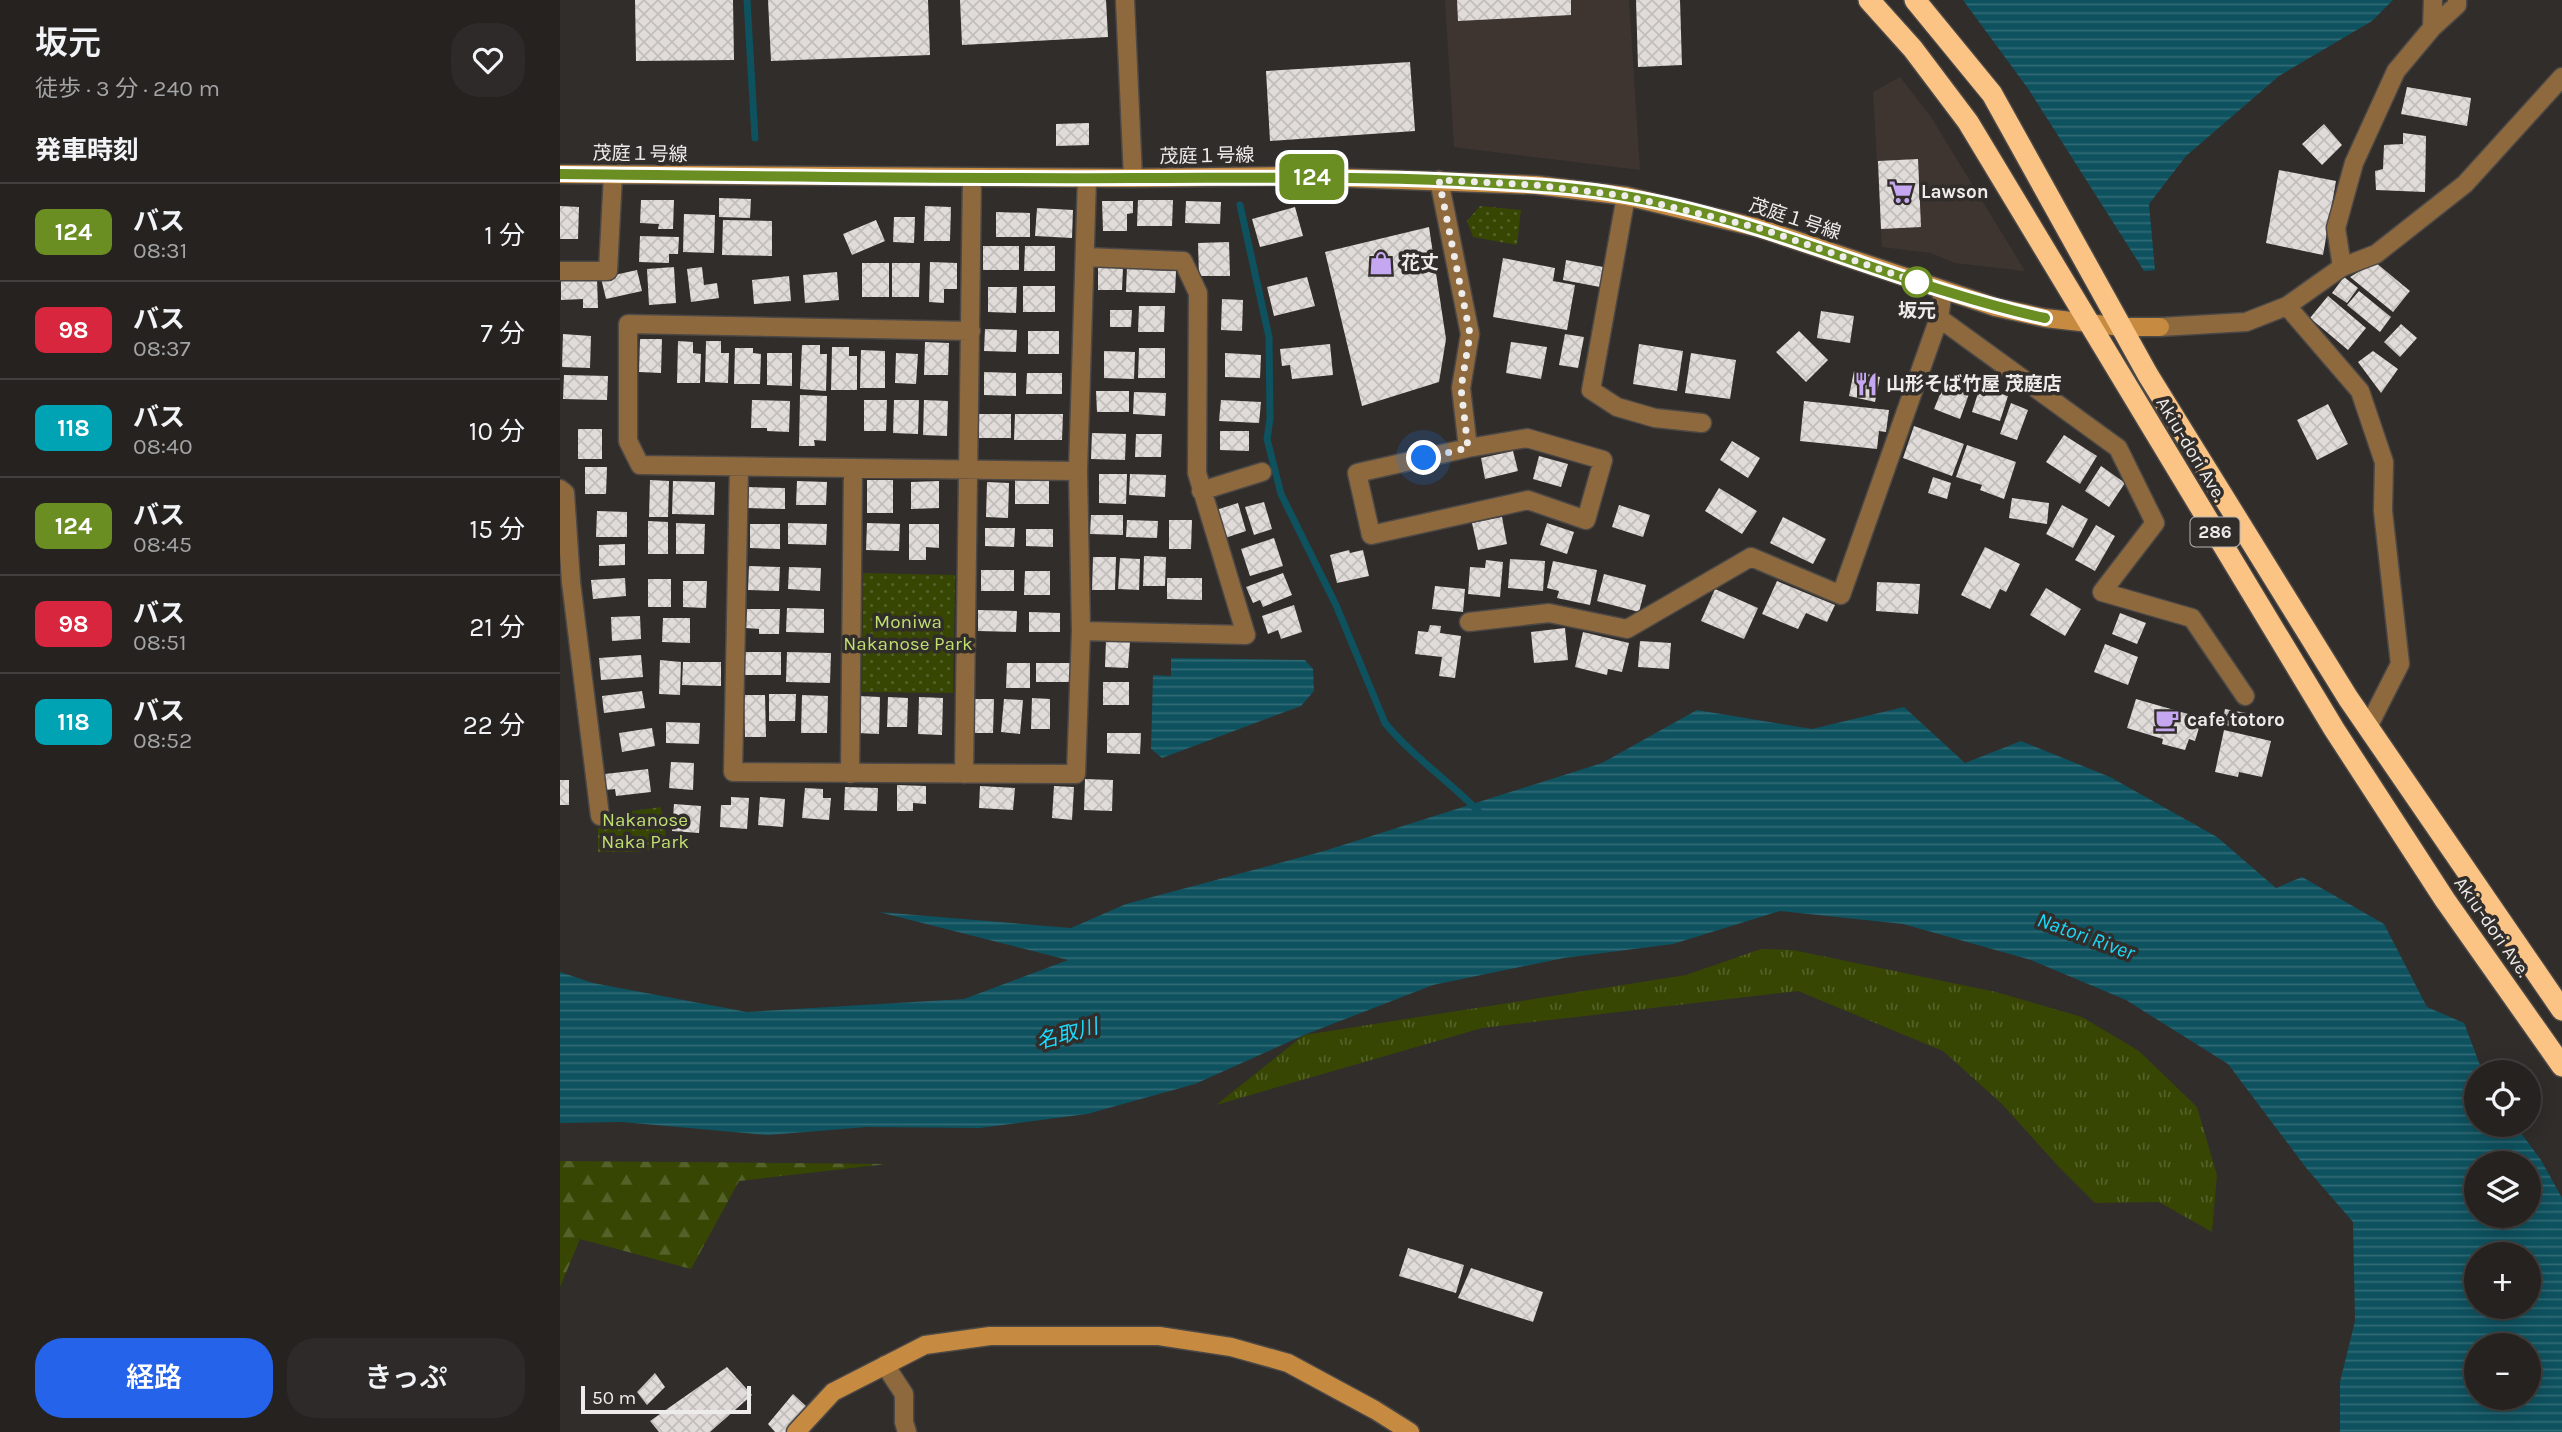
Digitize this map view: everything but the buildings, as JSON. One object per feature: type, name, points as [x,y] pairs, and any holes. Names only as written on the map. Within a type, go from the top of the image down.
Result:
[{"type":"highway","name":"Akiu-dori Ave.","points":[[1869,0],[1913,49],[1968,122],[2334,729],[2445,900],[2562,1066]]},
{"type":"highway","name":"Akiu-dori Ave.","points":[[1915,0],[1992,94],[2148,375],[2368,727],[2562,1010]]},
{"type":"street","points":[[1125,0],[1133,178]]},
{"type":"street","points":[[2432,28],[2433,0]]},
{"type":"street","points":[[2342,267],[2336,228],[2354,163],[2396,71],[2432,28],[2457,5],[2457,0]]},
{"type":"street","points":[[2368,727],[2400,664],[2383,511],[2384,462],[2360,391],[2287,306],[2342,267],[2376,254],[2465,184],[2562,77]]},
{"type":"street","name":"茂庭１号線","points":[[560,174],[1087,178],[1295,176],[1536,185],[1626,196],[1759,228],[1943,291],[1995,307],[2045,318],[2121,327],[2160,327],[2246,322],[2287,306]]},
{"type":"street","points":[[560,271],[608,271],[613,176]]},
{"type":"street","points":[[964,775],[972,177]]},
{"type":"street","points":[[739,467],[733,772],[1076,774],[1081,631],[1078,471],[1087,178]]},
{"type":"street","points":[[1439,180],[1470,334],[1461,388],[1468,448]]},
{"type":"street","points":[[1626,196],[1591,390],[1617,407],[1656,418],[1702,423]]},
{"type":"street","points":[[1081,631],[1246,635],[1197,473],[1198,293],[1183,261],[1085,257]]},
{"type":"street","points":[[1469,622],[1549,613],[1627,629],[1751,557],[1842,595],[1939,318],[1943,291]]},
{"type":"street","points":[[1939,318],[2118,448],[2155,523],[2102,592],[2192,618],[2245,696]]},
{"type":"street","points":[[971,331],[628,324],[628,441],[640,465],[1078,471]]},
{"type":"street","points":[[1527,438],[1603,460],[1586,520],[1528,499],[1371,535],[1357,473],[1468,448],[1527,438]]},
{"type":"street","points":[[850,774],[853,468]]},
{"type":"street","points":[[1201,491],[1262,472]]},
{"type":"street","points":[[560,489],[565,493],[565,583],[600,816]]},
{"type":"street","points":[[796,1432],[833,1391],[885,1364],[925,1345],[990,1336],[1159,1336],[1231,1348],[1288,1363],[1410,1432]]},
{"type":"street","points":[[885,1364],[904,1394],[904,1422],[907,1432]]},
{"type":"shaded area","points":[[1445,0],[1629,0],[1640,170],[1454,147]]},
{"type":"shaded area","points":[[1900,77],[1931,117],[2025,271],[1955,263],[1931,253],[1882,247],[1873,92]]},
{"type":"green space","points":[[1480,206],[1521,210],[1517,245],[1473,237],[1467,221]]},
{"type":"green space","name":"Moniwa Nakanose Park","points":[[863,573],[955,575],[953,693],[862,692]]},
{"type":"green space","name":"Nakanose Naka Park","points":[[661,807],[668,847],[637,852],[598,852],[598,828],[626,825],[624,812]]},
{"type":"green space","points":[[1761,949],[1793,950],[1996,992],[2082,1017],[2139,1051],[2197,1107],[2217,1175],[2212,1232],[2159,1202],[2095,1203],[2002,1104],[1943,1051],[1798,991],[1482,1028],[1216,1105],[1304,1035],[1686,975]]},
{"type":"green space","points":[[560,1161],[887,1164],[739,1181],[691,1269],[580,1239],[560,1287]]},
{"type":"water","points":[[1963,0],[2393,0],[2372,21],[2279,76],[2186,156],[2149,204],[2155,270],[2144,271],[2029,90]]},
{"type":"water","points":[[1171,658],[1305,660],[1313,669],[1314,691],[1301,706],[1162,758],[1151,749],[1153,675],[1171,676]]},
{"type":"water","points":[[1904,707],[1965,763],[2021,741],[2110,777],[2217,837],[2276,888],[2302,877],[2384,924],[2427,1007],[2464,1023],[2478,1060],[2464,1060],[2464,1137],[2524,1137],[2534,1151],[2464,1151],[2464,1228],[2541,1228],[2541,1160],[2562,1198],[2562,1432],[2340,1432],[2340,1382],[2355,1321],[2353,1222],[2307,1169],[2228,1064],[2126,1000],[2031,960],[1903,924],[1780,911],[1673,944],[1564,958],[1433,985],[1304,1035],[1195,1084],[1087,1114],[980,1128],[867,1127],[768,1135],[622,1122],[560,1123],[560,972],[593,983],[747,1012],[964,999],[1068,960],[879,912],[1071,928],[1126,904],[1324,851],[1602,763],[1697,710],[1812,729]]},
{"type":"waterway","points":[[747,0],[755,138]]},
{"type":"waterway","points":[[1240,205],[1269,337],[1270,419],[1267,439],[1281,494],[1336,605],[1385,723],[1478,811]]},
{"type":"bus line","name":"124","points":[[560,174],[1133,178],[1295,176],[1536,185],[1626,196],[1759,228],[1943,291],[1995,307],[2045,318]]},
{"type":"place","name":"Lawson","points":[[1901,192]]},
{"type":"place","name":"花丈","points":[[1381,263]]},
{"type":"place","name":"坂元","points":[[1917,282]]},
{"type":"place","name":"山形そば竹屋 茂庭店","points":[[1866,384]]},
{"type":"place","name":"cafe totoro","points":[[2167,720]]},
{"type":"route","points":[[1424,458],[1468,448],[1461,388],[1470,334],[1439,180],[1536,185],[1626,196],[1759,228],[1920,283],[1917,282]]},
{"type":"water label","name":"Natori River","points":[[2086,936]]},
{"type":"water label","name":"名取川","points":[[1067,1034]]}]
